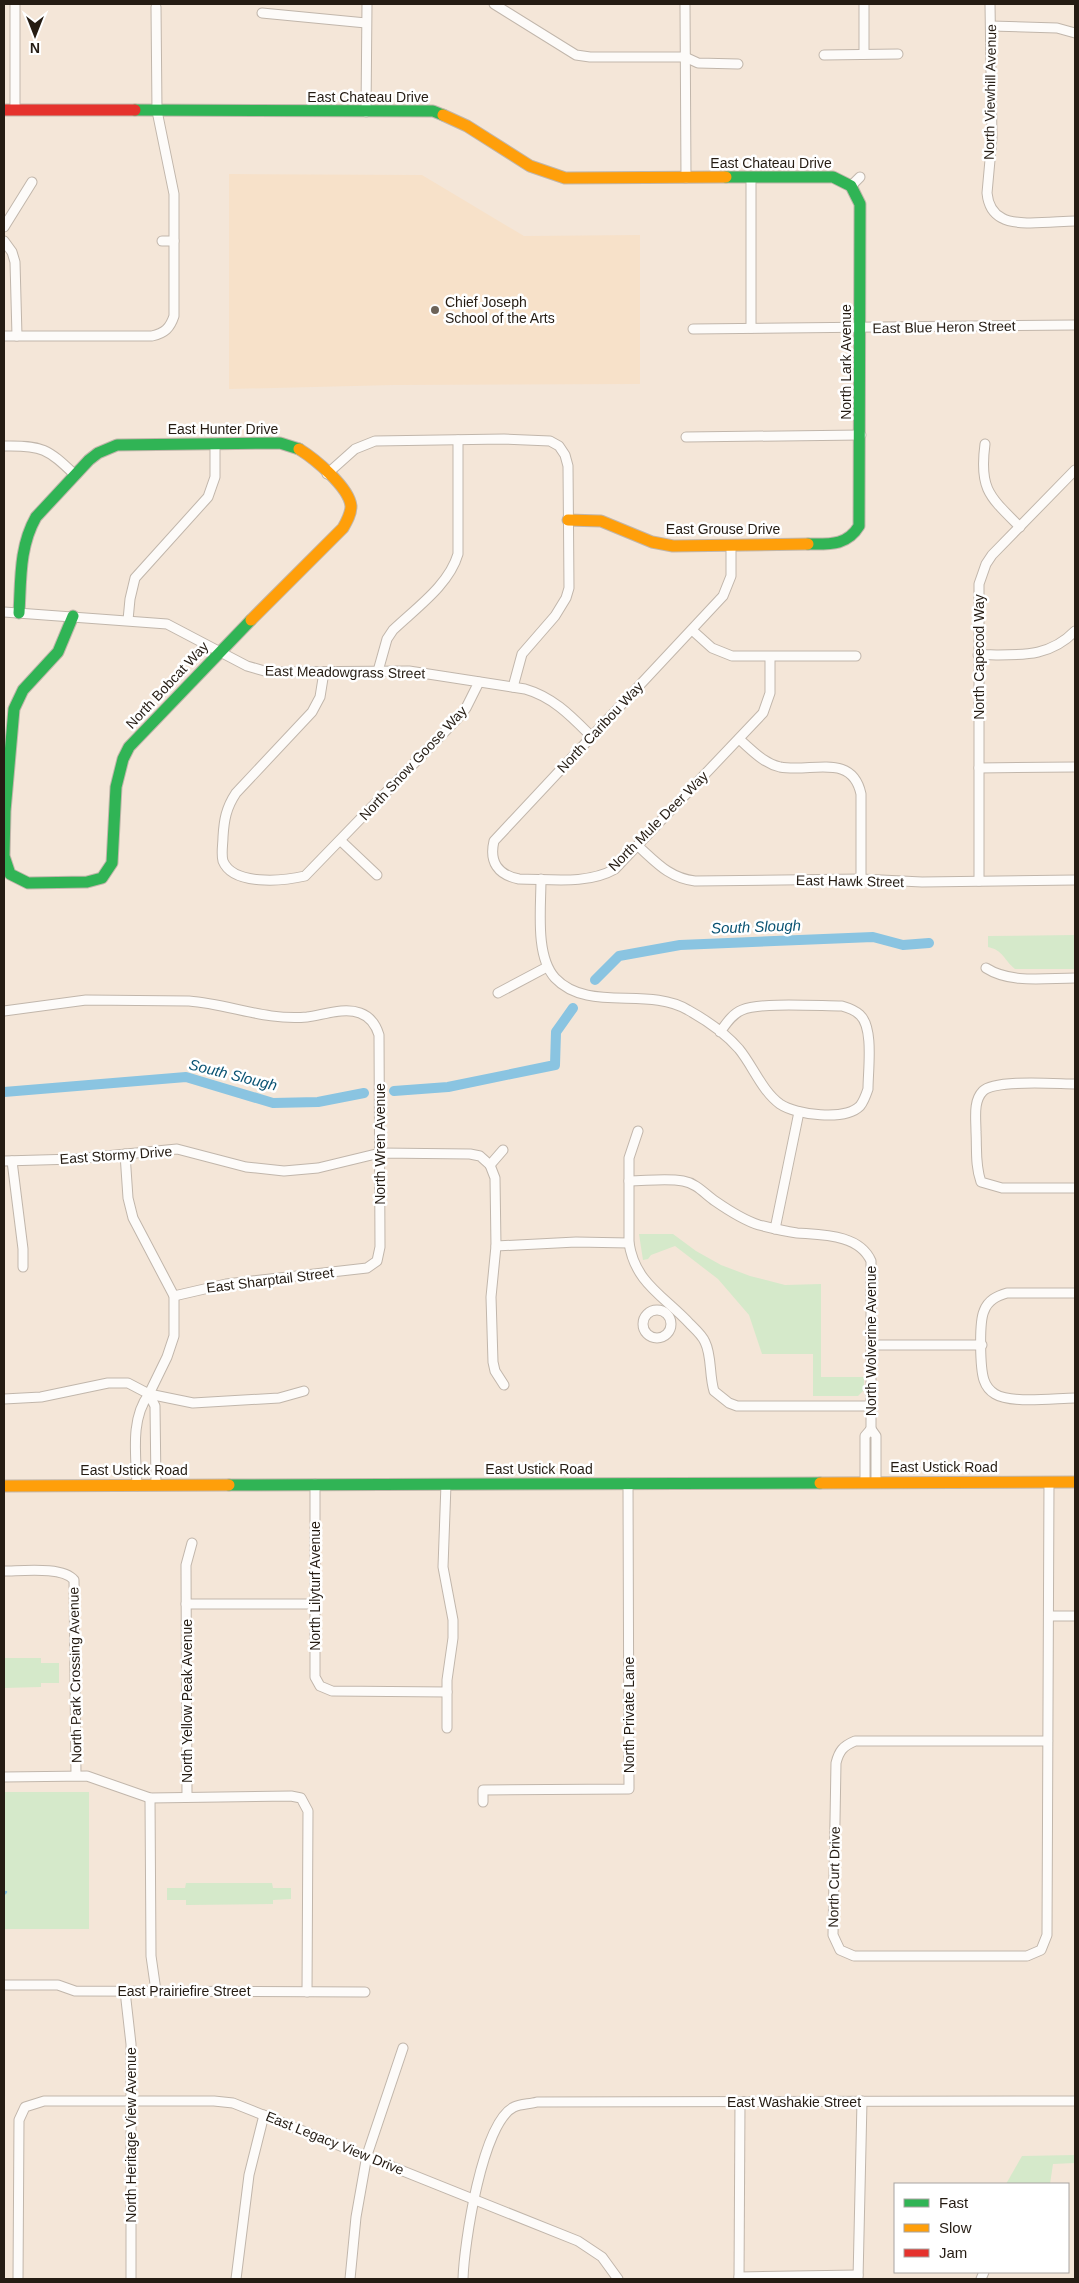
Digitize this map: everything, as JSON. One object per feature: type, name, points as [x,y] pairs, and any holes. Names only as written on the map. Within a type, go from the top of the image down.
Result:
[{"type":"street","points":[[9,110],[15,4]]},
{"type":"street","points":[[366,4],[366,112]]},
{"type":"street","points":[[494,4],[576,55],[590,58],[685,57],[698,63],[738,64]]},
{"type":"street","points":[[685,4],[686,178]]},
{"type":"street","points":[[864,4],[864,54]]},
{"type":"street","name":"North Viewhill Avenue","points":[[990,4],[992,138],[987,193],[992,210],[1001,218],[1013,222],[1075,221]]},
{"type":"street","points":[[4,336],[152,336],[162,334],[170,326],[174,316],[173,183],[157,111],[156,7]]},
{"type":"street","points":[[262,13],[366,23]]},
{"type":"street","points":[[991,26],[1057,28],[1075,33]]},
{"type":"street","points":[[824,55],[898,54]]},
{"type":"street","name":"East Chateau Drive","points":[[9,110],[433,111],[452,116],[534,169],[554,177],[575,179],[833,177],[856,181]]},
{"type":"street","points":[[751,177],[751,328]]},
{"type":"street","name":"North Lark Avenue","points":[[850,538],[859,526],[861,435],[860,204],[856,181]]},
{"type":"street","points":[[4,227],[32,182]]},
{"type":"street","points":[[4,241],[12,252],[15,262],[18,336]]},
{"type":"street","points":[[162,241],[174,241]]},
{"type":"street","name":"East Blue Heron Street","points":[[693,329],[1075,325]]},
{"type":"street","points":[[686,437],[861,435]]},
{"type":"street","points":[[378,671],[387,640],[393,630],[443,582],[455,564],[458,554],[458,440]]},
{"type":"street","points":[[327,474],[356,448],[376,441],[550,441],[559,446],[565,455],[568,466],[569,588],[566,598],[555,616],[522,654],[512,687]]},
{"type":"street","name":"East Hunter Drive","points":[[19,613],[24,547],[30,526],[98,453],[117,445],[280,442],[291,445],[309,456],[327,474]]},
{"type":"street","points":[[128,620],[130,593],[136,578],[208,497],[215,477],[215,443]]},
{"type":"street","points":[[985,444],[982,467],[986,488],[998,505],[1020,526]]},
{"type":"street","points":[[4,446],[40,448],[58,460],[75,476]]},
{"type":"street","name":"North Capecod Way","points":[[979,881],[978,595],[982,574],[992,555],[1075,470]]},
{"type":"street","name":"North Bobcat Way","points":[[5,811],[4,856],[12,877],[28,883],[87,882],[98,880],[106,875],[112,863],[117,777],[123,756],[220,651],[343,528],[349,519],[351,508],[349,498],[327,474]]},
{"type":"street","name":"East Grouse Drive","points":[[568,520],[601,521],[662,545],[835,544],[850,538]]},
{"type":"street","name":"North Caribou Way","points":[[541,879],[518,879],[508,877],[499,871],[493,862],[491,852],[494,841],[717,604],[728,586],[731,545]]},
{"type":"street","name":"East Meadowgrass Street","points":[[4,612],[168,624],[247,666],[268,672],[421,672],[536,692],[550,699],[591,736]]},
{"type":"street","points":[[5,811],[14,709],[24,690],[58,652],[74,616]]},
{"type":"street","points":[[692,630],[712,648],[721,653],[737,657],[856,656]]},
{"type":"street","points":[[978,655],[1038,653],[1059,646],[1075,631]]},
{"type":"street","name":"North Mule Deer Way","points":[[541,879],[584,879],[600,876],[615,869],[756,721],[768,703],[770,693],[770,657]]},
{"type":"street","name":"North Snow Goose Way","points":[[324,672],[320,697],[312,712],[236,793],[229,804],[224,820],[223,860],[230,871],[239,877],[249,879],[305,876],[341,841],[460,716],[479,682]]},
{"type":"street","points":[[739,739],[761,758],[770,763],[791,768],[844,769],[853,775],[859,784],[861,794],[861,879]]},
{"type":"street","points":[[979,768],[1075,767]]},
{"type":"street","points":[[341,841],[377,875]]},
{"type":"street","name":"East Hawk Street","points":[[638,846],[665,871],[684,880],[890,879],[922,882],[1075,880]]},
{"type":"street","points":[[541,879],[542,946],[547,967],[561,984],[580,994],[667,1001],[687,1009],[720,1032],[739,1049],[772,1096],[780,1103],[799,1112],[843,1113],[859,1107],[868,1089],[868,1032],[860,1015],[853,1009],[842,1006],[758,1007],[742,1010],[733,1016],[720,1032]]},
{"type":"street","points":[[498,994],[547,967]]},
{"type":"street","points":[[986,968],[997,975],[1010,978],[1075,978]]},
{"type":"street","name":"North Wren Avenue","points":[[4,1011],[86,1000],[189,1000],[274,1017],[306,1017],[349,1011],[360,1013],[370,1018],[376,1025],[379,1035],[380,1246],[377,1261],[367,1268]]},
{"type":"street","points":[[1075,1084],[997,1084],[984,1090],[978,1100],[976,1110],[977,1170],[981,1182],[1002,1188],[1075,1188]]},
{"type":"street","points":[[629,1181],[684,1181],[700,1189],[735,1214],[757,1224],[775,1229],[799,1112]]},
{"type":"street","points":[[638,1131],[629,1158],[629,1242],[635,1267],[670,1311],[705,1342],[714,1391],[723,1399],[737,1406],[872,1406]]},
{"type":"street","name":"East Stormy Drive","points":[[8,1161],[75,1159],[177,1149],[246,1167],[284,1171],[318,1168],[380,1153],[470,1154],[480,1156],[490,1165]]},
{"type":"street","points":[[503,1150],[490,1165],[495,1178],[496,1246],[492,1297],[493,1362],[495,1371],[504,1385]]},
{"type":"street","points":[[125,1154],[128,1198],[133,1218],[174,1296],[174,1336],[169,1352],[149,1394],[141,1404],[136,1428],[137,1486]]},
{"type":"street","points":[[8,1161],[23,1249],[23,1268]]},
{"type":"street","name":"North Wolverine Avenue","points":[[775,1229],[797,1233],[821,1233],[846,1240],[868,1253],[871,1261],[871,1429],[876,1436],[871,1483]]},
{"type":"street","points":[[496,1246],[576,1242],[629,1242]]},
{"type":"street","name":"East Sharptail Street","points":[[174,1296],[226,1284],[367,1268]]},
{"type":"street","points":[[1075,1293],[1007,1293],[997,1296],[990,1302],[984,1311],[982,1320],[982,1374],[989,1390],[1008,1398],[1075,1398]]},
{"type":"street","points":[[872,1345],[982,1345]]},
{"type":"street","points":[[4,1399],[42,1397],[108,1384],[128,1384],[149,1394],[194,1403],[279,1398],[304,1391]]},
{"type":"street","points":[[149,1394],[155,1406],[156,1485]]},
{"type":"street","name":"North Curt Drive","points":[[1048,1740],[854,1741],[845,1745],[840,1750],[836,1763],[832,1934],[840,1950],[854,1956],[1026,1956],[1042,1950],[1048,1935],[1050,1482]]},
{"type":"street","name":"East Ustick Road","points":[[4,1486],[1075,1482]]},
{"type":"street","name":"North Private Lane","points":[[483,1802],[483,1790],[629,1789],[628,1483]]},
{"type":"street","name":"North Lilyturf Avenue","points":[[315,1484],[315,1678],[320,1686],[332,1691],[447,1692]]},
{"type":"street","points":[[446,1484],[444,1567],[454,1620],[447,1692],[448,1728]]},
{"type":"street","name":"North Yellow Peak Avenue","points":[[187,1797],[186,1565],[192,1542]]},
{"type":"street","name":"North Park Crossing Avenue","points":[[4,1571],[60,1572],[70,1576],[76,1586],[76,1775]]},
{"type":"street","points":[[186,1604],[314,1604]]},
{"type":"street","points":[[1050,1616],[1075,1616]]},
{"type":"street","points":[[4,1777],[76,1775],[96,1778],[150,1798],[291,1796],[304,1801],[308,1811],[307,1992]]},
{"type":"street","points":[[150,1798],[151,1956],[156,1991]]},
{"type":"street","name":"East Prairiefire Street","points":[[4,1985],[58,1985],[75,1991],[366,1992]]},
{"type":"street","name":"North Heritage View Avenue","points":[[125,1991],[131,2044],[131,2279]]},
{"type":"street","points":[[350,2279],[356,2217],[367,2154],[403,2048]]},
{"type":"street","name":"East Legacy View Drive","points":[[18,2279],[19,2120],[25,2107],[44,2101],[233,2102],[367,2154],[590,2247],[602,2257],[618,2279]]},
{"type":"street","points":[[740,2103],[739,2278],[858,2277],[862,2101]]},
{"type":"street","name":"East Washakie Street","points":[[474,2199],[486,2151],[497,2126],[513,2107],[537,2102],[1075,2101]]},
{"type":"street","points":[[236,2279],[249,2176],[264,2115]]},
{"type":"street","points":[[462,2279],[474,2199]]},
{"type":"shaded area","name":"Chief Joseph School of the Arts","points":[[229,174],[422,175],[524,236],[640,235],[640,384],[394,385],[229,389]]},
{"type":"green space","points":[[1075,935],[1075,969],[1015,969],[997,950],[988,947],[988,936]]},
{"type":"green space","points":[[639,1234],[673,1234],[696,1251],[721,1265],[750,1276],[785,1285],[821,1284],[821,1377],[864,1377],[864,1390],[858,1396],[813,1396],[813,1354],[762,1354],[749,1315],[718,1279],[675,1246],[643,1260]]},
{"type":"green space","points":[[4,1658],[41,1658],[41,1663],[59,1663],[59,1683],[41,1683],[41,1687],[4,1688]]},
{"type":"green space","points":[[4,1792],[89,1792],[89,1929],[4,1929]]},
{"type":"green space","points":[[186,1883],[272,1883],[273,1888],[291,1888],[291,1899],[273,1900],[273,1904],[186,1905],[186,1900],[167,1900],[167,1888],[185,1888]]},
{"type":"green space","points":[[1075,2155],[1075,2163],[1053,2164],[1050,2183],[1007,2183],[1022,2156]]},
{"type":"waterway","name":"South Slough","points":[[595,980],[619,956],[680,945],[873,937],[903,945],[929,943]]},
{"type":"waterway","name":"South Slough","points":[[394,1091],[448,1087],[555,1065],[556,1032],[573,1008]]},
{"type":"waterway","name":"South Slough","points":[[4,1092],[186,1077],[273,1103],[318,1102],[364,1093]]},
{"type":"traffic: fast","points":[[135,110],[433,111],[443,115]]},
{"type":"traffic: fast","points":[[726,177],[833,177],[851,186],[860,204],[859,526],[854,533],[843,540],[830,544],[808,544]]},
{"type":"traffic: fast","points":[[19,613],[24,552],[30,528],[36,517],[89,460],[98,453],[117,445],[280,443],[299,449]]},
{"type":"traffic: fast","points":[[73,616],[58,652],[23,690],[14,709],[5,811],[4,856],[10,874],[28,883],[87,882],[102,878],[112,863],[116,787],[123,759],[129,747],[251,620]]},
{"type":"traffic: fast","points":[[229,1485],[820,1483]]},
{"type":"traffic: slow","points":[[443,115],[467,126],[530,166],[565,178],[726,177]]},
{"type":"traffic: slow","points":[[251,620],[343,528],[350,512],[349,499],[338,482],[314,459],[299,449]]},
{"type":"traffic: slow","points":[[568,520],[601,521],[652,542],[673,546],[808,544]]},
{"type":"traffic: slow","points":[[820,1483],[1075,1482]]},
{"type":"traffic: slow","points":[[4,1486],[229,1485]]},
{"type":"traffic: jam","points":[[4,110],[135,110]]},
{"type":"place","name":"Chief Joseph School of the Arts","points":[[435,310]]}]
